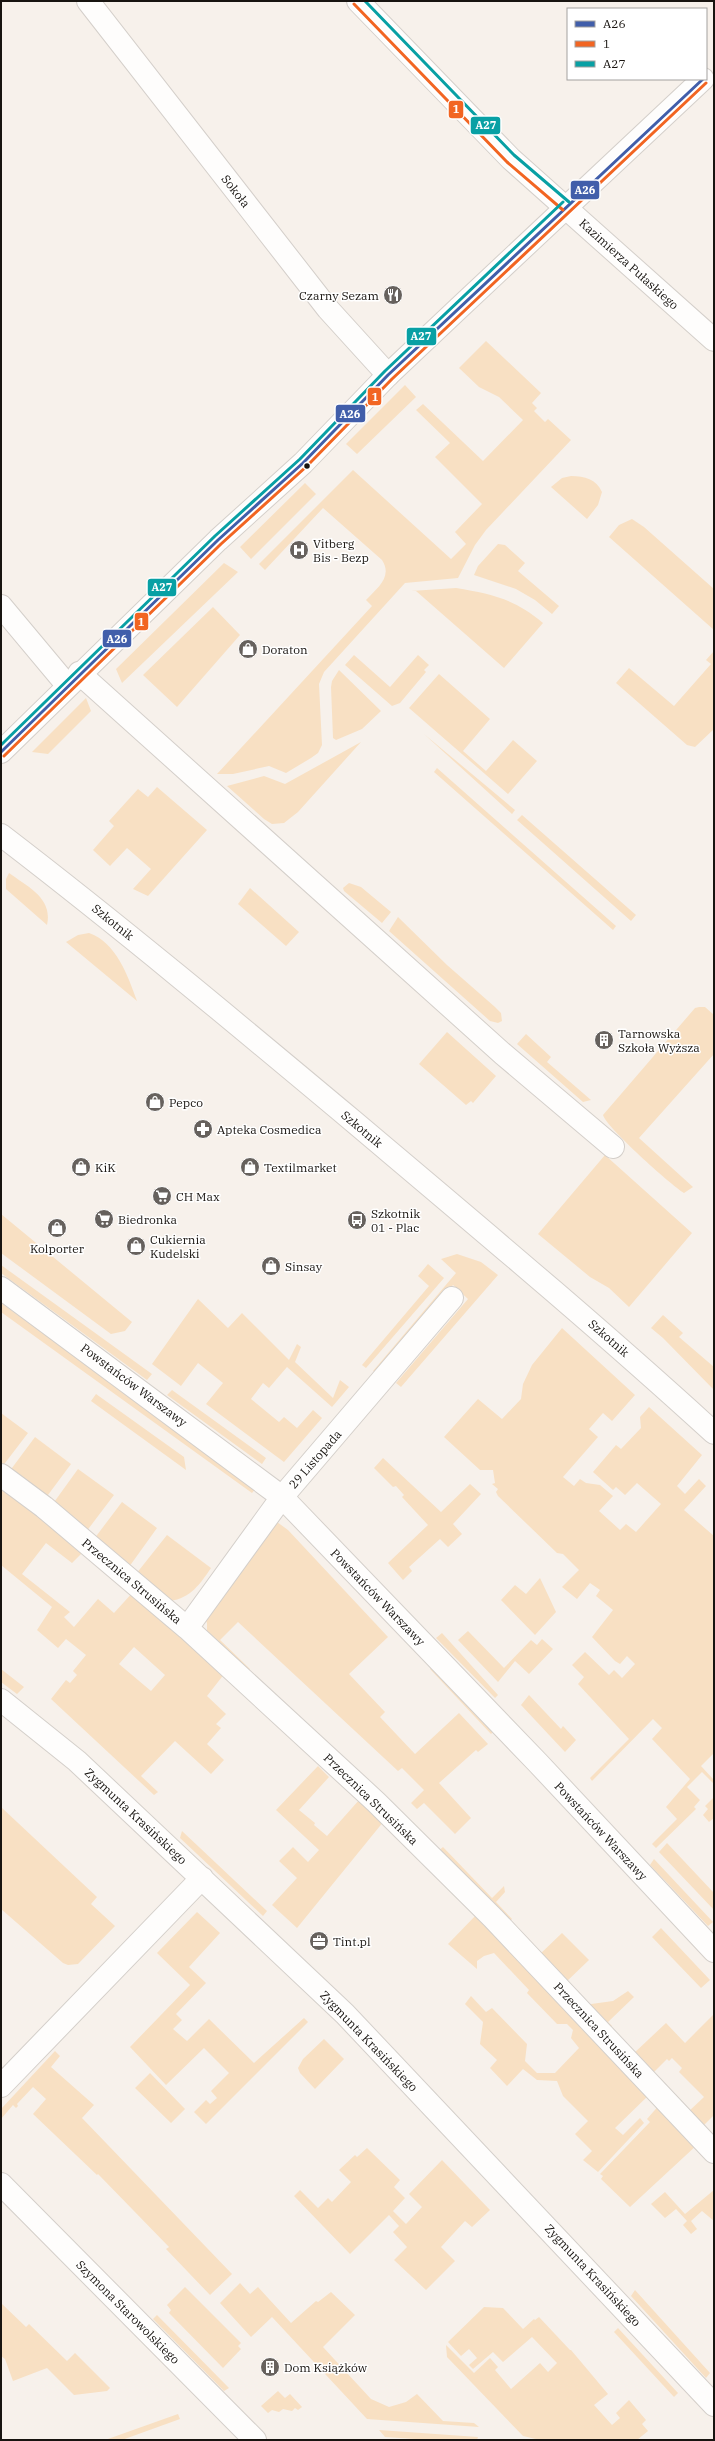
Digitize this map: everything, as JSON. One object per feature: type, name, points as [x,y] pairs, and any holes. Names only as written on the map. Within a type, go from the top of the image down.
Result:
[{"type":"street","name":"Sokoła","points":[[88,1],[328,309],[388,375]]},
{"type":"street","name":"Kazimierza Pułaskiego","points":[[358,1],[511,159],[566,206],[714,340]]},
{"type":"street","points":[[1,752],[73,679],[218,540],[303,463],[388,375],[566,206],[702,80]]},
{"type":"street","points":[[1,606],[73,679],[503,1054],[613,1147]]},
{"type":"street","name":"Szkotnik","points":[[1,835],[166,965],[620,1347],[714,1433]]},
{"type":"street","name":"Powstańców Warszawy","points":[[1,1288],[282,1497],[538,1763],[714,1952]]},
{"type":"street","name":"29 Listopada","points":[[187,1628],[282,1497],[452,1298]]},
{"type":"street","name":"Przecznica Strusińska","points":[[1,1475],[44,1507],[187,1628],[376,1802],[493,1918],[714,2152]]},
{"type":"street","name":"Zygmunta Krasińskiego","points":[[1,1700],[76,1761],[345,2014],[714,2405]]},
{"type":"street","points":[[1,2086],[202,1878]]},
{"type":"street","name":"Szymona Starowolskiego","points":[[1,2184],[254,2440]]},
{"type":"shaded area","points":[[486,341],[541,393],[532,403],[537,408],[534,411],[545,422],[548,419],[571,440],[486,530],[475,545],[458,578],[405,583],[324,672],[319,684],[322,745],[318,753],[286,773],[269,766],[233,774],[217,774],[372,606],[366,600],[379,587],[385,577],[385,566],[382,560],[323,508],[265,570],[259,564],[353,470],[451,559],[466,544],[455,532],[482,504],[435,457],[450,443],[416,410],[423,404],[483,461],[523,420],[499,397],[479,387],[459,368]]},
{"type":"shaded area","points":[[405,385],[416,397],[357,454],[346,444]]},
{"type":"shaded area","points":[[571,476],[590,479],[597,484],[602,492],[598,505],[587,519],[551,487],[562,478]]},
{"type":"shaded area","points":[[305,483],[316,494],[251,559],[240,547]]},
{"type":"shaded area","points":[[632,519],[644,527],[714,589],[714,630],[609,537],[619,525]]},
{"type":"shaded area","points":[[498,544],[505,545],[525,563],[518,571],[559,606],[552,614],[535,600],[516,589],[474,575],[478,566]]},
{"type":"shaded area","points":[[224,563],[238,572],[122,683],[116,669]]},
{"type":"shaded area","points":[[456,588],[492,595],[513,603],[523,608],[543,623],[504,668],[416,591],[411,591]]},
{"type":"shaded area","points":[[213,607],[240,635],[177,707],[143,675]]},
{"type":"shaded area","points":[[714,651],[714,729],[695,747],[687,745],[616,683],[629,668],[674,706],[711,664],[706,660]]},
{"type":"shaded area","points":[[354,655],[390,687],[418,655],[429,665],[424,670],[426,672],[400,703],[392,706],[345,665]]},
{"type":"shaded area","points":[[339,670],[381,711],[362,729],[336,740],[333,738],[331,687],[332,681]]},
{"type":"shaded area","points":[[439,674],[490,719],[463,751],[486,771],[513,740],[537,761],[508,794],[409,708]]},
{"type":"shaded area","points":[[86,698],[91,711],[48,754],[32,752]]},
{"type":"shaded area","points":[[424,734],[515,810],[512,814]]},
{"type":"shaded area","points":[[361,742],[298,812],[284,823],[272,824],[264,819],[227,786],[264,776],[285,784]]},
{"type":"shaded area","points":[[437,768],[616,926],[613,930],[434,772]]},
{"type":"shaded area","points":[[157,787],[207,830],[148,896],[133,889],[151,869],[127,848],[110,866],[93,850],[114,826],[109,821],[138,789],[148,797]]},
{"type":"shaded area","points":[[522,815],[636,915],[631,921],[517,820]]},
{"type":"shaded area","points":[[9,873],[31,888],[43,900],[48,916],[47,925],[6,889],[6,879]]},
{"type":"shaded area","points":[[349,883],[361,887],[391,912],[382,923],[344,891],[343,888]]},
{"type":"shaded area","points":[[250,888],[299,932],[286,946],[238,904]]},
{"type":"shaded area","points":[[398,917],[447,965],[501,1013],[502,1021],[498,1023],[490,1021],[389,931]]},
{"type":"shaded area","points":[[89,933],[98,937],[114,952],[130,981],[137,1001],[66,942],[78,935]]},
{"type":"shaded area","points":[[705,1007],[714,1015],[714,1054],[639,1138],[693,1187],[684,1193],[653,1168],[627,1143],[615,1131],[603,1115],[695,1008]]},
{"type":"shaded area","points":[[447,1032],[496,1076],[473,1103],[471,1101],[466,1105],[419,1064]]},
{"type":"shaded area","points":[[526,1034],[551,1057],[547,1062],[591,1100],[583,1102],[517,1044]]},
{"type":"shaded area","points":[[605,1155],[692,1233],[629,1307],[609,1288],[590,1277],[538,1234]]},
{"type":"shaded area","points":[[1,1214],[132,1322],[125,1331],[111,1334],[1,1253]]},
{"type":"shaded area","points":[[457,1254],[481,1262],[498,1275],[401,1387],[396,1383],[468,1299],[453,1285],[377,1373],[373,1371],[456,1273],[441,1259]]},
{"type":"shaded area","points":[[428,1264],[444,1278],[366,1368],[362,1365],[429,1286],[418,1276]]},
{"type":"shaded area","points":[[1,1265],[152,1374],[147,1380],[1,1273]]},
{"type":"shaded area","points":[[198,1299],[228,1328],[242,1313],[289,1360],[297,1344],[301,1347],[295,1362],[333,1398],[340,1380],[349,1387],[332,1407],[287,1367],[269,1388],[263,1383],[251,1399],[279,1422],[284,1417],[297,1428],[313,1410],[322,1418],[284,1462],[206,1404],[223,1383],[198,1363],[181,1386],[152,1364]]},
{"type":"shaded area","points":[[1,1303],[257,1487],[252,1493],[1,1312]]},
{"type":"shaded area","points":[[663,1315],[683,1333],[679,1337],[714,1367],[714,1390],[663,1338],[651,1328]]},
{"type":"shaded area","points":[[562,1328],[635,1395],[612,1421],[603,1413],[589,1429],[598,1437],[563,1477],[574,1486],[580,1479],[586,1483],[600,1485],[613,1496],[599,1511],[620,1530],[626,1524],[636,1532],[661,1504],[637,1483],[625,1495],[616,1487],[613,1490],[593,1472],[616,1445],[621,1449],[641,1428],[640,1417],[649,1407],[702,1455],[677,1486],[685,1494],[699,1479],[706,1486],[684,1510],[714,1536],[714,1753],[701,1766],[714,1780],[714,1784],[702,1772],[687,1787],[700,1800],[694,1807],[696,1809],[656,1848],[652,1844],[677,1819],[666,1807],[690,1779],[652,1739],[662,1728],[653,1719],[592,1781],[590,1778],[629,1739],[578,1684],[584,1677],[572,1665],[585,1652],[609,1675],[614,1670],[622,1678],[635,1664],[627,1656],[620,1664],[615,1661],[592,1637],[613,1610],[596,1596],[600,1590],[590,1583],[577,1599],[562,1587],[579,1570],[563,1554],[557,1553],[498,1496],[496,1492],[498,1489],[492,1484],[495,1483],[493,1470],[480,1470],[444,1437],[478,1399],[502,1419],[521,1399],[523,1384],[532,1365]]},
{"type":"shaded area","points":[[172,1390],[266,1458],[262,1464],[167,1395]]},
{"type":"shaded area","points":[[96,1394],[184,1457],[186,1470],[91,1401]]},
{"type":"shaded area","points":[[1,1413],[28,1433],[2,1467],[1,1467]]},
{"type":"shaded area","points":[[35,1437],[71,1464],[45,1499],[9,1472]]},
{"type":"shaded area","points":[[383,1458],[441,1512],[470,1484],[481,1494],[453,1524],[462,1534],[448,1547],[440,1539],[409,1567],[412,1571],[403,1580],[388,1563],[428,1525],[402,1497],[404,1495],[396,1486],[393,1487],[374,1468]]},
{"type":"shaded area","points":[[78,1469],[114,1495],[86,1532],[52,1505]]},
{"type":"shaded area","points":[[1,1481],[84,1551],[72,1563],[46,1543],[22,1574],[70,1612],[64,1617],[74,1627],[98,1599],[114,1613],[134,1591],[225,1673],[207,1696],[226,1714],[216,1724],[221,1728],[207,1744],[224,1760],[211,1774],[175,1741],[141,1776],[158,1792],[154,1795],[51,1699],[66,1680],[70,1683],[77,1675],[73,1671],[86,1655],[66,1639],[58,1648],[37,1630],[52,1607],[1,1565]],"holes":[[[134,1647],[165,1675],[151,1691],[119,1664]]]},
{"type":"shaded area","points":[[122,1502],[157,1528],[129,1567],[94,1539]]},
{"type":"shaded area","points":[[277,1522],[288,1530],[388,1637],[349,1674],[385,1712],[380,1717],[415,1754],[459,1713],[488,1744],[478,1752],[476,1750],[439,1783],[471,1818],[455,1834],[424,1803],[417,1809],[411,1803],[424,1790],[402,1768],[398,1771],[238,1622],[220,1640],[250,1669],[246,1673],[207,1635],[207,1623],[205,1619]]},
{"type":"shaded area","points":[[167,1535],[211,1568],[199,1585],[184,1597],[170,1601],[136,1574]]},
{"type":"shaded area","points":[[540,1578],[556,1612],[535,1635],[501,1600],[515,1585],[526,1594]]},
{"type":"shaded area","points":[[468,1631],[504,1668],[531,1640],[537,1645],[542,1639],[553,1649],[529,1674],[515,1661],[498,1682],[458,1640]]},
{"type":"shaded area","points":[[442,1633],[498,1695],[495,1698],[436,1638]]},
{"type":"shaded area","points":[[434,1665],[495,1730],[491,1734],[430,1669]]},
{"type":"shaded area","points":[[1,1669],[24,1687],[17,1694],[1,1682]]},
{"type":"shaded area","points":[[529,1695],[561,1729],[563,1726],[576,1740],[565,1752],[521,1705]]},
{"type":"shaded area","points":[[318,1766],[329,1777],[299,1810],[315,1823],[314,1825],[327,1836],[360,1799],[384,1821],[297,1928],[272,1905],[297,1878],[279,1861],[293,1847],[308,1862],[319,1850],[276,1810]]},
{"type":"shaded area","points":[[714,1797],[714,1818],[709,1822],[703,1815],[708,1809],[705,1806]]},
{"type":"shaded area","points":[[1,1807],[97,1897],[91,1904],[115,1926],[78,1964],[68,1965],[63,1963],[1,1909]]},
{"type":"shaded area","points":[[182,1831],[267,1911],[263,1916],[180,1838]]},
{"type":"shaded area","points":[[667,1843],[714,1893],[714,1910],[659,1852]]},
{"type":"shaded area","points":[[443,1847],[492,1898],[504,1886],[505,1892],[496,1902],[512,1919],[507,1924],[436,1853]]},
{"type":"shaded area","points":[[654,1859],[713,1922],[708,1926],[650,1865]]},
{"type":"shaded area","points":[[197,1912],[220,1933],[189,1967],[206,1983],[176,2014],[182,2020],[173,2029],[187,2041],[209,2019],[254,2063],[304,2018],[308,2022],[206,2124],[194,2112],[206,2100],[210,2104],[217,2098],[211,2091],[229,2073],[204,2048],[166,2085],[130,2047],[190,1985],[157,1953]]},
{"type":"shaded area","points":[[479,1912],[651,2093],[615,2128],[623,2135],[640,2118],[644,2123],[598,2172],[583,2160],[592,2151],[575,2134],[588,2121],[563,2096],[557,2081],[537,2080],[523,2069],[507,2086],[490,2068],[497,2060],[480,2044],[483,2022],[465,2004],[471,1996],[486,2012],[492,2008],[527,2044],[525,2061],[537,2073],[555,2073],[579,2048],[571,2038],[573,2030],[567,2024],[557,2024],[527,1993],[529,1990],[494,1953],[484,1956],[477,1961],[477,1969],[448,1944]]},
{"type":"shaded area","points":[[661,1928],[710,1980],[701,1988],[652,1937]]},
{"type":"shaded area","points":[[562,1933],[589,1960],[564,1984],[538,1956]]},
{"type":"shaded area","points":[[628,1991],[634,1997],[608,2022],[612,2026],[608,2030],[584,2005],[613,2001]]},
{"type":"shaded area","points":[[714,2014],[714,2115],[701,2128],[687,2113],[704,2097],[679,2072],[682,2068],[672,2058],[669,2061],[667,2059],[651,2075],[632,2055],[666,2023],[685,2043]]},
{"type":"shaded area","points":[[324,2039],[344,2059],[315,2089],[300,2073],[298,2068],[303,2059]]},
{"type":"shaded area","points":[[55,2051],[60,2056],[51,2067],[94,2105],[82,2118],[232,2274],[210,2295],[166,2249],[169,2247],[98,2174],[97,2175],[33,2114],[46,2099],[33,2087],[17,2104],[18,2106],[16,2108],[13,2105],[1,2119],[1,2109]]},
{"type":"shaded area","points":[[150,2073],[185,2109],[171,2123],[135,2088]]},
{"type":"shaded area","points":[[661,2103],[698,2144],[630,2207],[601,2179],[603,2176],[600,2174],[650,2122],[647,2119]]},
{"type":"shaded area","points":[[367,2148],[400,2180],[394,2187],[405,2198],[393,2211],[406,2224],[422,2207],[409,2194],[442,2160],[490,2210],[472,2227],[465,2221],[441,2247],[455,2261],[426,2290],[394,2260],[407,2247],[393,2232],[399,2226],[389,2215],[350,2254],[294,2196],[300,2190],[318,2208],[328,2198],[332,2202],[351,2182],[339,2170],[355,2155],[357,2157]]},
{"type":"shaded area","points":[[714,2190],[714,2221],[702,2211],[691,2221],[697,2229],[691,2234],[683,2225],[687,2221],[676,2209],[665,2218],[651,2204],[665,2192],[685,2214]]},
{"type":"shaded area","points":[[240,2283],[250,2294],[258,2287],[291,2323],[316,2301],[318,2302],[331,2292],[355,2315],[323,2347],[371,2399],[389,2407],[406,2402],[417,2394],[443,2421],[474,2423],[479,2427],[367,2419],[272,2317],[251,2337],[220,2303]]},
{"type":"shaded area","points":[[185,2287],[241,2343],[238,2346],[241,2349],[223,2368],[169,2313],[171,2310],[167,2305]]},
{"type":"shaded area","points":[[635,2290],[710,2373],[706,2378],[631,2296]]},
{"type":"shaded area","points":[[1,2303],[26,2327],[29,2324],[67,2361],[75,2353],[110,2388],[107,2391],[74,2395],[47,2368],[13,2381],[5,2359],[1,2356]]},
{"type":"shaded area","points":[[484,2307],[503,2308],[523,2329],[534,2319],[535,2320],[539,2317],[571,2350],[608,2394],[594,2405],[612,2425],[620,2418],[616,2413],[629,2400],[646,2420],[642,2424],[648,2431],[637,2440],[540,2440],[523,2436],[447,2357],[446,2345],[474,2373],[490,2358],[498,2367],[495,2370],[511,2389],[540,2363],[548,2372],[557,2363],[532,2337],[503,2362],[493,2352],[473,2369],[469,2365],[477,2358],[469,2349],[461,2356],[448,2342]]},
{"type":"shaded area","points":[[157,2315],[229,2388],[224,2391],[153,2319]]},
{"type":"shaded area","points":[[618,2328],[678,2393],[674,2397],[614,2332]]},
{"type":"shaded area","points":[[278,2391],[285,2398],[290,2394],[302,2407],[298,2410],[295,2408],[292,2411],[283,2409],[279,2412],[272,2410],[268,2413],[261,2406]]},
{"type":"shaded area","points":[[178,2414],[180,2419],[122,2440],[105,2440]]},
{"type":"shaded area","points":[[379,2430],[478,2437],[477,2440],[431,2440],[385,2437]]},
{"type":"transit line","name":"A27","points":[[365,1],[514,155],[569,202]]},
{"type":"transit line","name":"1","points":[[354,4],[507,162],[563,210]]},
{"type":"transit line","name":"A26","points":[[1,752],[218,540],[303,463],[388,375],[702,80]]},
{"type":"transit line","name":"1","points":[[4,756],[221,544],[307,466],[392,379],[706,83]]},
{"type":"transit line","name":"A27","points":[[1,745],[215,536],[300,459],[385,371],[563,202]]},
{"type":"place","name":"Czarny Sezam","points":[[393,295]]},
{"type":"place","name":"Vitberg Bis - Bezp","points":[[299,550]]},
{"type":"place","name":"Doraton","points":[[248,649]]},
{"type":"place","name":"Tarnowska Szkoła Wyższa","points":[[604,1040]]},
{"type":"place","name":"Pepco","points":[[155,1102]]},
{"type":"place","name":"Apteka Cosmedica","points":[[203,1129]]},
{"type":"place","name":"KiK","points":[[81,1167]]},
{"type":"place","name":"Textilmarket","points":[[250,1167]]},
{"type":"place","name":"CH Max","points":[[162,1196]]},
{"type":"place","name":"Biedronka","points":[[104,1219]]},
{"type":"place","name":"Szkotnik 01 - Plac","points":[[357,1220]]},
{"type":"place","name":"Kolporter","points":[[57,1228]]},
{"type":"place","name":"Cukiernia Kudelski","points":[[136,1246]]},
{"type":"place","name":"Sinsay","points":[[271,1266]]},
{"type":"place","name":"Tint.pl","points":[[319,1941]]},
{"type":"place","name":"Dom Książków","points":[[270,2367]]}]
